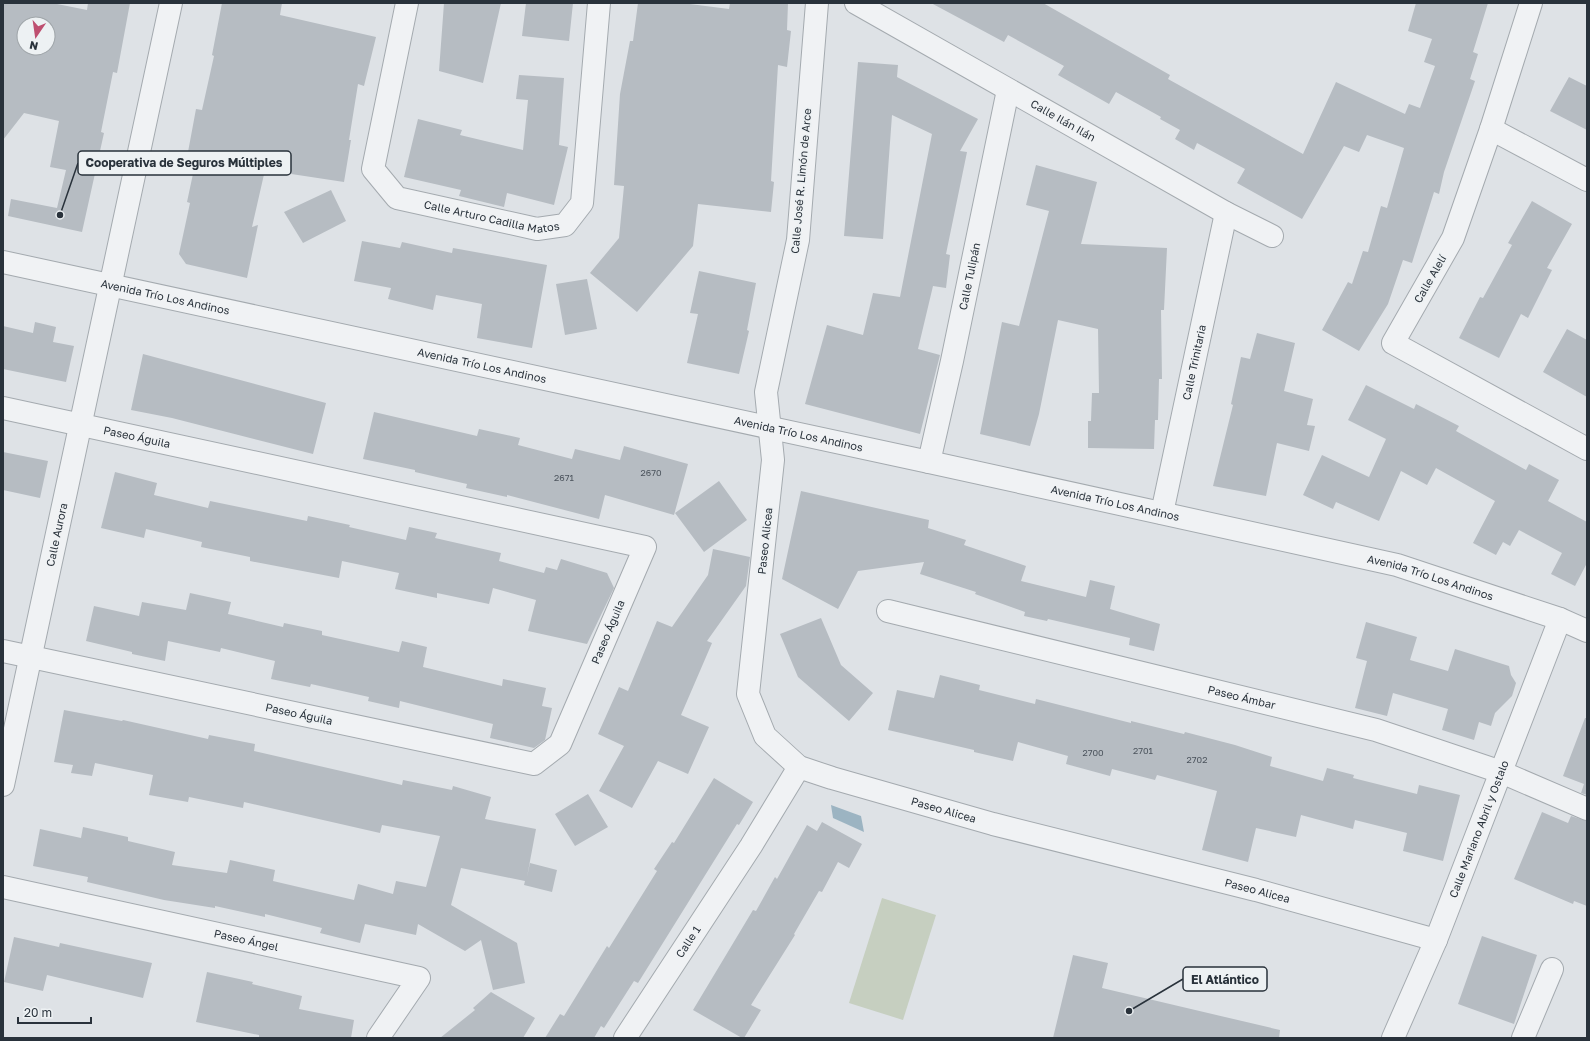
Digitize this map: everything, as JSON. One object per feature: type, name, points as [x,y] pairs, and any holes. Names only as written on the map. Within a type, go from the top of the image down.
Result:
[{"type":"street","name":"Calle Aurora","points":[[3,785],[171,3]]},
{"type":"street","name":"Calle Arturo Cadilla Matos","points":[[407,3],[373,169],[397,198],[537,229],[565,225],[582,203],[599,3]]},
{"type":"street","name":"Calle José R. Limón de Arce","points":[[769,429],[766,392],[798,240],[817,3]]},
{"type":"street","name":"Calle Ilán Ilán","points":[[856,3],[1226,213],[1272,236]]},
{"type":"street","name":"Calle Alelí","points":[[1531,3],[1491,129],[1453,238],[1393,343],[1587,449]]},
{"type":"street","name":"Calle Tulipán","points":[[928,462],[952,361],[1008,90]]},
{"type":"street","points":[[1491,129],[1587,180]]},
{"type":"street","name":"Calle Trinitaria","points":[[1162,512],[1226,213]]},
{"type":"street","name":"Avenida Trío Los Andinos","points":[[3,262],[769,429],[1162,512],[1397,565],[1560,619],[1587,631]]},
{"type":"street","points":[[3,408],[81,425]]},
{"type":"street","name":"Paseo Águila","points":[[31,657],[534,764],[560,744],[645,547],[81,425]]},
{"type":"street","name":"Paseo Alicea","points":[[769,429],[773,460],[748,694],[765,736],[799,767],[993,824],[1256,890],[1436,940]]},
{"type":"street","name":"Paseo Ámbar","points":[[888,611],[1376,730],[1501,772],[1587,809]]},
{"type":"street","name":"Calle Mariano Abril y Ostalo","points":[[1393,1038],[1436,940],[1560,619]]},
{"type":"street","points":[[3,651],[31,657]]},
{"type":"street","name":"Calle 1","points":[[625,1038],[751,846],[799,767]]},
{"type":"street","name":"Paseo Ángel","points":[[3,887],[419,978],[378,1038]]},
{"type":"street","points":[[1523,1038],[1552,968]]},
{"type":"green space","points":[[882,898],[936,915],[903,1020],[849,1003]]},
{"type":"water","points":[[831,805],[861,816],[864,832],[833,818]]},
{"type":"building","points":[[3,3],[52,3],[87,10],[88,3],[130,3],[117,73],[113,72],[101,132],[104,133],[82,232],[8,216],[11,199],[57,208],[66,170],[50,167],[59,121],[24,113],[3,140]]},
{"type":"building","points":[[222,3],[282,3],[280,15],[376,37],[364,86],[358,84],[344,182],[265,170],[252,227],[258,225],[247,278],[186,264],[179,254],[190,203],[187,202],[197,155],[188,152],[196,109],[202,110],[214,56],[212,55]]},
{"type":"building","points":[[444,3],[501,3],[483,83],[439,71]]},
{"type":"building","points":[[526,3],[573,3],[569,41],[522,36]]},
{"type":"building","points":[[638,3],[682,3],[729,9],[730,3],[788,3],[787,30],[791,31],[787,67],[778,65],[771,181],[774,182],[771,212],[698,204],[693,246],[637,312],[590,273],[619,238],[624,186],[614,185],[620,94],[630,41],[633,41]]},
{"type":"building","points":[[931,3],[1043,3],[1170,75],[1168,79],[1303,154],[1336,82],[1405,114],[1409,104],[1420,108],[1435,66],[1424,62],[1432,39],[1408,31],[1416,3],[1488,3],[1473,52],[1478,54],[1470,79],[1475,81],[1444,172],[1439,194],[1434,192],[1412,263],[1403,260],[1388,304],[1359,351],[1322,330],[1348,282],[1352,284],[1363,251],[1368,252],[1381,206],[1387,208],[1404,148],[1367,135],[1359,152],[1344,146],[1302,219],[1237,183],[1245,169],[1197,143],[1194,150],[1175,139],[1180,130],[1160,119],[1161,117],[1116,92],[1109,104],[1058,75],[1064,66],[1008,35],[1004,42]]},
{"type":"building","points":[[858,62],[898,65],[897,77],[978,119],[960,151],[967,152],[946,254],[950,255],[946,288],[933,286],[918,349],[940,355],[920,434],[805,404],[827,325],[863,335],[873,293],[900,297],[932,134],[892,115],[883,239],[844,236]]},
{"type":"building","points":[[519,75],[564,78],[559,145],[568,147],[554,205],[507,193],[504,207],[459,196],[461,190],[404,177],[418,119],[462,130],[460,135],[523,150],[528,100],[516,99]]},
{"type":"building","points":[[1569,77],[1587,86],[1587,130],[1550,111]]},
{"type":"building","points":[[1036,165],[1097,182],[1081,244],[1167,248],[1164,310],[1161,310],[1162,379],[1159,379],[1158,420],[1155,420],[1154,449],[1088,448],[1088,421],[1091,421],[1092,393],[1099,393],[1098,329],[1058,320],[1039,414],[1030,446],[980,434],[1002,322],[1019,326],[1049,211],[1026,205]]},
{"type":"building","points":[[331,190],[346,221],[303,243],[284,212]]},
{"type":"building","points":[[1532,201],[1572,224],[1547,268],[1552,270],[1528,318],[1521,314],[1499,358],[1459,338],[1480,297],[1483,298],[1512,245],[1508,243]]},
{"type":"building","points":[[362,241],[400,248],[402,242],[452,253],[453,248],[547,265],[532,348],[477,338],[482,304],[436,295],[433,310],[388,299],[391,288],[354,281]]},
{"type":"building","points":[[699,271],[756,283],[747,330],[749,331],[739,374],[687,363],[698,314],[690,313]]},
{"type":"building","points":[[587,279],[597,329],[565,335],[556,284]]},
{"type":"building","points":[[35,322],[56,327],[53,342],[74,346],[66,382],[3,369],[3,326],[33,333]]},
{"type":"building","points":[[1567,329],[1587,340],[1587,397],[1543,372]]},
{"type":"building","points":[[1257,333],[1295,343],[1284,391],[1313,399],[1307,425],[1315,426],[1309,451],[1277,443],[1266,496],[1213,486],[1233,405],[1231,404],[1241,357],[1250,359]]},
{"type":"building","points":[[143,354],[326,403],[313,454],[172,418],[131,410]]},
{"type":"building","points":[[1366,385],[1414,409],[1416,404],[1459,426],[1456,431],[1526,470],[1529,464],[1559,480],[1548,501],[1587,522],[1587,563],[1575,586],[1551,574],[1562,553],[1519,530],[1510,546],[1503,542],[1496,555],[1473,543],[1495,501],[1436,468],[1427,485],[1401,471],[1379,521],[1336,502],[1333,509],[1303,495],[1322,455],[1369,477],[1386,439],[1348,420]]},
{"type":"building","points":[[374,412],[477,436],[479,429],[520,438],[518,445],[572,459],[575,449],[620,460],[624,446],[688,464],[674,515],[605,495],[599,519],[507,495],[507,497],[466,488],[467,484],[415,472],[415,470],[363,459]]},
{"type":"building","points":[[3,452],[48,461],[40,498],[3,490]]},
{"type":"building","points":[[115,472],[157,483],[154,495],[208,508],[210,501],[307,521],[308,516],[350,525],[349,527],[406,540],[409,527],[437,533],[435,538],[501,553],[499,561],[544,573],[546,567],[557,570],[561,559],[607,573],[614,588],[587,644],[528,631],[536,600],[493,588],[489,604],[437,593],[437,598],[395,589],[399,573],[342,561],[339,578],[250,561],[250,557],[201,547],[202,542],[146,529],[144,538],[101,528]]},
{"type":"building","points":[[719,481],[747,520],[704,552],[675,513]]},
{"type":"building","points":[[801,491],[929,520],[928,528],[966,540],[964,545],[1026,566],[1021,581],[1086,597],[1090,580],[1115,586],[1110,609],[1160,624],[1154,651],[1129,645],[1130,638],[1048,619],[1047,621],[1024,616],[1025,612],[975,594],[976,592],[920,574],[924,562],[858,571],[838,609],[782,579]]},
{"type":"building","points":[[713,549],[750,557],[746,586],[707,641],[712,643],[681,715],[709,727],[688,774],[658,761],[632,808],[599,791],[624,746],[598,734],[619,687],[628,691],[657,621],[672,627],[708,575]]},
{"type":"building","points":[[190,593],[231,602],[228,614],[283,627],[284,623],[322,631],[322,635],[399,652],[402,641],[427,647],[423,667],[502,686],[503,679],[546,688],[542,706],[552,708],[545,740],[534,748],[490,738],[493,724],[400,701],[399,708],[368,701],[369,697],[311,684],[310,687],[271,679],[275,661],[221,648],[220,652],[168,641],[165,661],[132,654],[132,652],[86,641],[94,606],[139,616],[142,602],[186,610]]},
{"type":"building","points":[[821,618],[841,665],[873,693],[849,721],[798,677],[780,634]]},
{"type":"building","points":[[1366,622],[1417,637],[1410,660],[1448,671],[1455,649],[1509,666],[1511,675],[1516,683],[1512,696],[1495,713],[1491,726],[1479,722],[1474,740],[1442,730],[1448,709],[1393,693],[1387,716],[1355,708],[1367,661],[1356,658]]},
{"type":"building","points":[[940,675],[980,685],[979,690],[1035,704],[1036,699],[1131,723],[1131,721],[1184,734],[1185,732],[1235,745],[1272,757],[1270,766],[1323,781],[1327,768],[1354,775],[1353,778],[1417,794],[1419,785],[1460,795],[1443,861],[1403,851],[1407,833],[1355,820],[1353,829],[1301,815],[1296,837],[1256,828],[1248,862],[1202,850],[1217,791],[1157,775],[1155,780],[1112,769],[1110,776],[1066,764],[1068,756],[1018,742],[1013,761],[974,752],[974,750],[888,730],[897,690],[934,698]]},
{"type":"building","points":[[64,710],[123,720],[208,739],[209,735],[255,744],[254,751],[402,785],[403,780],[452,790],[453,786],[491,797],[485,819],[536,829],[527,877],[530,863],[557,870],[552,892],[524,885],[525,881],[461,868],[451,905],[517,943],[525,983],[493,990],[481,940],[465,951],[418,924],[416,935],[365,924],[360,943],[320,933],[322,928],[265,914],[265,917],[215,906],[215,908],[164,900],[87,882],[88,877],[33,866],[40,829],[81,838],[83,827],[128,837],[128,841],[175,852],[172,865],[227,873],[230,860],[275,870],[273,881],[354,900],[358,884],[393,894],[396,881],[426,887],[440,836],[382,825],[380,833],[244,802],[243,808],[189,797],[188,802],[149,795],[153,775],[95,763],[92,776],[71,773],[73,765],[54,762]]},
{"type":"building","points":[[1585,718],[1587,718],[1587,795],[1581,793],[1584,784],[1563,776]]},
{"type":"building","points":[[714,778],[753,802],[739,825],[737,824],[638,983],[634,981],[604,1028],[601,1026],[594,1038],[545,1038],[560,1014],[564,1016],[607,946],[609,948],[657,871],[654,869],[672,842],[674,843]]},
{"type":"building","points":[[588,794],[608,827],[575,846],[555,814]]},
{"type":"building","points":[[1542,812],[1568,823],[1571,816],[1587,821],[1587,906],[1574,901],[1573,904],[1514,879]]},
{"type":"building","points":[[822,822],[862,844],[849,868],[838,862],[822,892],[819,891],[794,934],[795,935],[751,1005],[761,1010],[744,1038],[742,1038],[693,1010],[753,910],[756,911],[775,877],[777,879],[807,825],[817,831]]},
{"type":"building","points":[[1482,936],[1537,955],[1514,1024],[1458,1004]]},
{"type":"building","points":[[14,937],[59,947],[60,943],[152,963],[143,998],[47,975],[43,991],[4,982]]},
{"type":"building","points":[[1073,955],[1108,963],[1102,988],[1280,1030],[1279,1038],[1053,1038]]},
{"type":"building","points":[[207,972],[253,982],[252,984],[302,996],[299,1009],[354,1020],[351,1038],[259,1038],[259,1035],[196,1022]]},
{"type":"building","points":[[491,992],[535,1018],[523,1038],[440,1038],[475,1010],[473,1008]]},
{"type":"place","name":"Cooperativa de Seguros Múltiples","points":[[60,215]]},
{"type":"place","name":"El Atlántico","points":[[1129,1011]]}]
